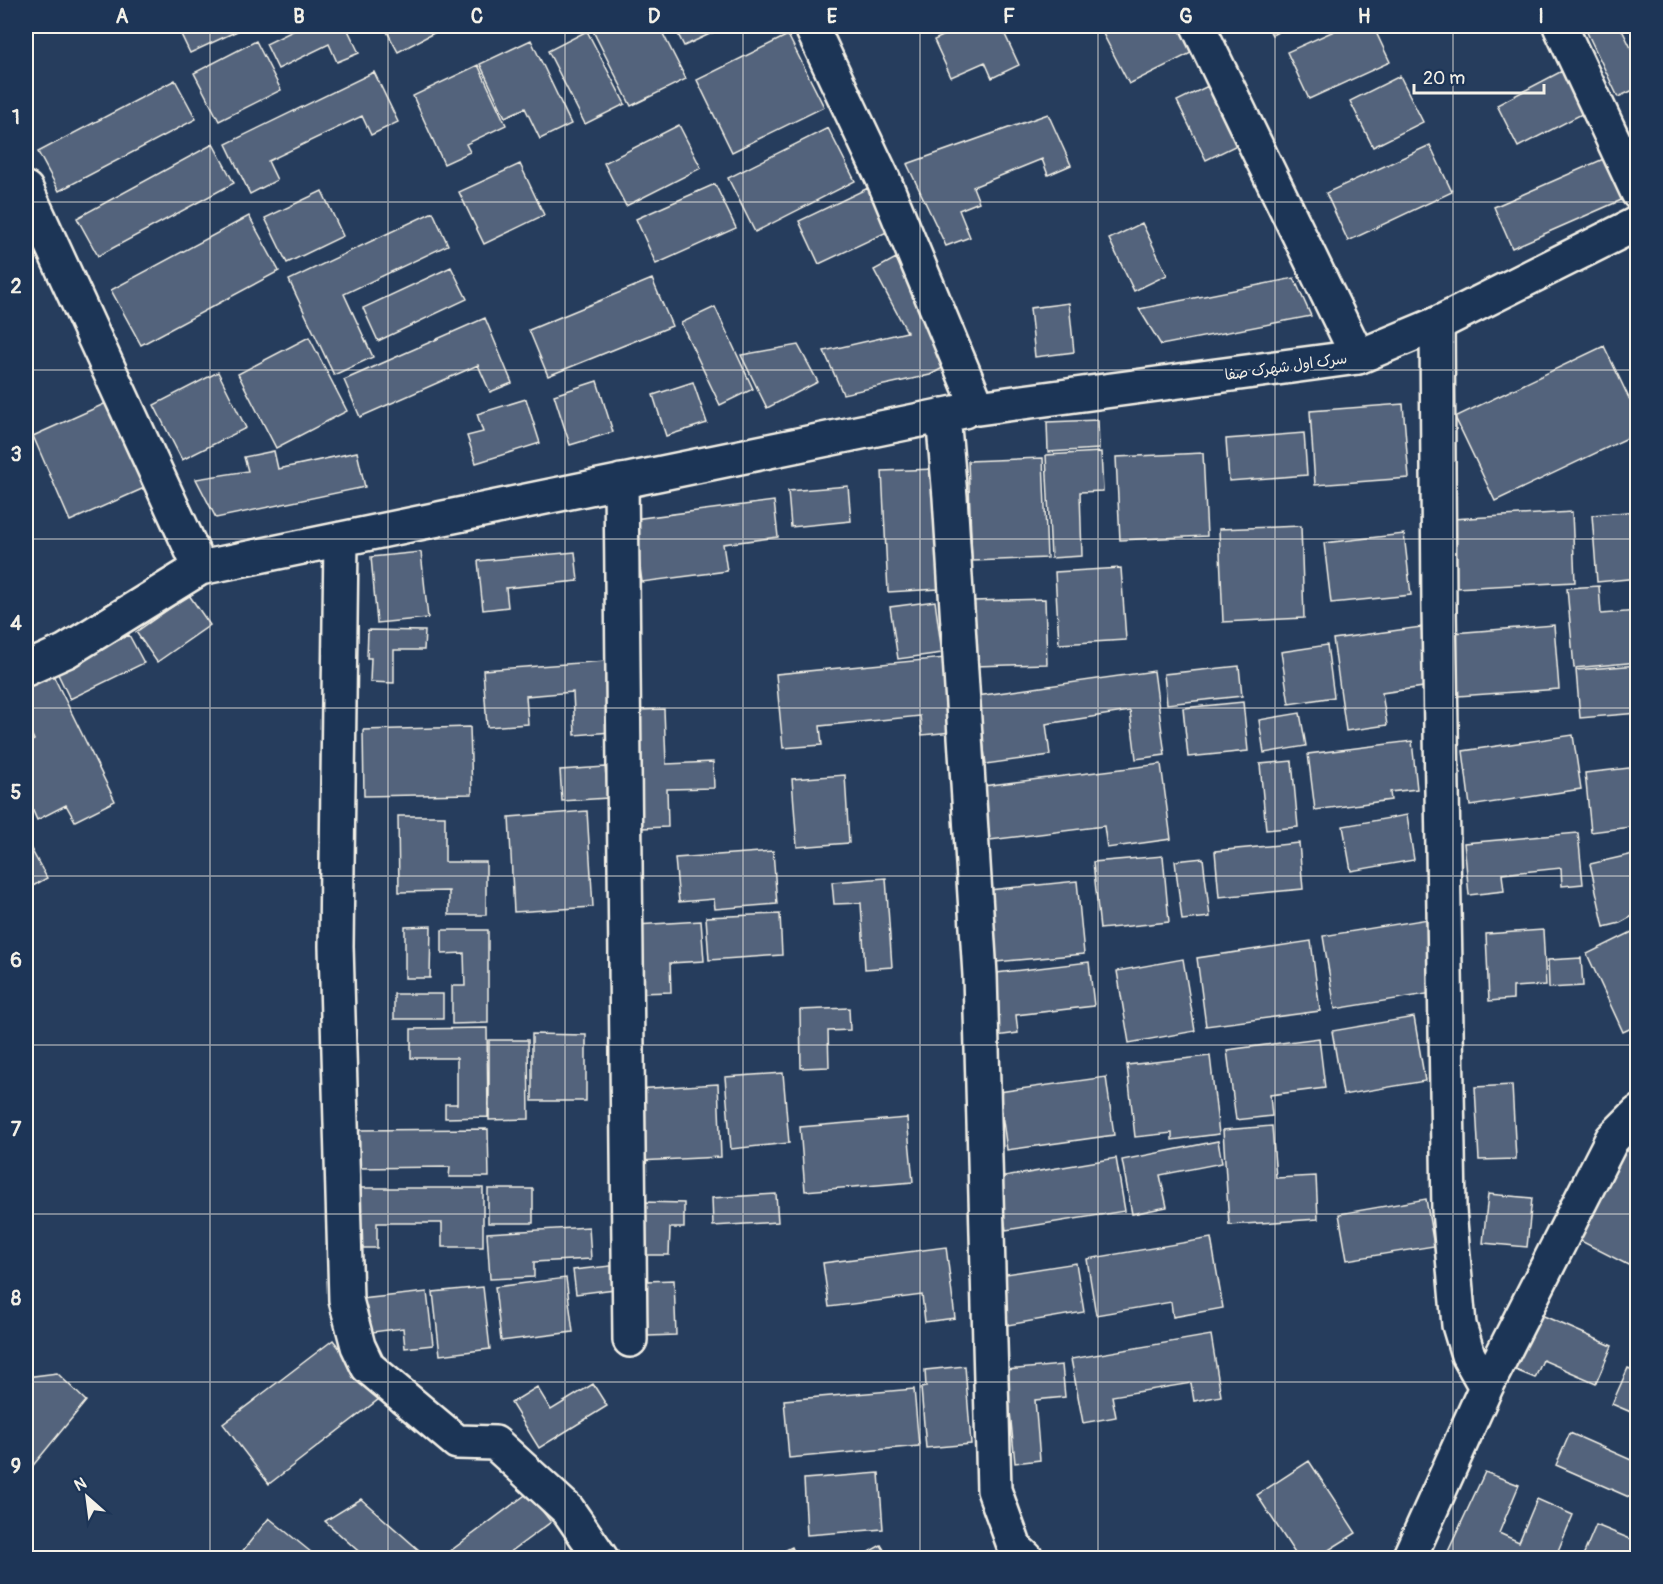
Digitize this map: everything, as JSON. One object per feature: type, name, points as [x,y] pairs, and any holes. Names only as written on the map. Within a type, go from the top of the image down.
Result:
[{"type":"street","points":[[811,26],[884,181],[978,408]]},
{"type":"street","points":[[1198,26],[1358,357]]},
{"type":"street","points":[[1560,26],[1638,193]]},
{"type":"street","points":[[26,189],[200,568],[66,651],[26,669]]},
{"type":"street","name":"سرک اول شهرک صفا","points":[[200,568],[978,408],[1358,357],[1437,324],[1638,224]]},
{"type":"street","points":[[1437,324],[1439,621],[1449,1210],[1459,1325],[1468,1355],[1486,1387]]},
{"type":"street","points":[[943,415],[980,975],[993,1490],[1015,1548],[1026,1558]]},
{"type":"street","points":[[621,481],[630,1340]]},
{"type":"street","points":[[341,539],[336,946],[346,1300],[358,1346],[368,1366],[457,1442],[495,1443],[568,1510],[601,1558]]},
{"type":"street","points":[[1409,1558],[1486,1387],[1612,1138],[1638,1113]]},
{"type":"building","points":[[177,26],[248,26],[190,53]]},
{"type":"building","points":[[303,26],[346,26],[359,53],[337,62],[329,44],[278,69],[266,44]]},
{"type":"building","points":[[384,26],[447,26],[398,52]]},
{"type":"building","points":[[598,26],[659,26],[686,79],[631,106],[592,29]]},
{"type":"building","points":[[674,26],[727,26],[684,46]]},
{"type":"building","points":[[964,26],[1001,26],[1019,65],[992,78],[985,62],[951,77],[934,40]]},
{"type":"building","points":[[1099,26],[1182,26],[1195,51],[1129,84]]},
{"type":"building","points":[[1267,26],[1290,26],[1272,35]]},
{"type":"building","points":[[1345,26],[1373,26],[1390,62],[1309,99],[1287,52]]},
{"type":"building","points":[[1584,26],[1620,26],[1638,62],[1638,88],[1618,97]]},
{"type":"building","points":[[587,31],[625,104],[585,124],[548,51]]},
{"type":"building","points":[[788,35],[824,107],[732,152],[697,80]]},
{"type":"building","points":[[531,40],[571,124],[540,139],[525,108],[505,117],[480,64]]},
{"type":"building","points":[[256,41],[281,90],[219,121],[194,73]]},
{"type":"building","points":[[478,65],[506,125],[466,144],[470,152],[444,164],[413,96]]},
{"type":"building","points":[[1562,71],[1584,113],[1518,147],[1497,105]]},
{"type":"building","points":[[374,72],[398,122],[371,135],[362,116],[268,161],[277,180],[250,194],[226,144]]},
{"type":"building","points":[[1400,76],[1423,122],[1373,147],[1350,101]]},
{"type":"building","points":[[175,80],[196,119],[59,191],[38,152]]},
{"type":"building","points":[[1208,86],[1237,145],[1206,160],[1177,101]]},
{"type":"building","points":[[1048,114],[1071,165],[1048,175],[1042,159],[973,187],[979,202],[959,210],[970,237],[946,246],[907,164]]},
{"type":"building","points":[[679,125],[701,168],[626,206],[604,163]]},
{"type":"building","points":[[828,128],[855,181],[755,232],[728,178]]},
{"type":"building","points":[[213,144],[234,183],[98,256],[77,218]]},
{"type":"building","points":[[1430,145],[1452,192],[1348,241],[1326,193]]},
{"type":"building","points":[[1608,157],[1626,198],[1512,248],[1494,207]]},
{"type":"building","points":[[520,164],[544,215],[484,244],[459,192]]},
{"type":"building","points":[[715,184],[736,228],[656,264],[636,219]]},
{"type":"building","points":[[868,188],[889,231],[819,264],[799,221]]},
{"type":"building","points":[[322,191],[343,236],[287,263],[265,218]]},
{"type":"building","points":[[433,212],[448,245],[344,294],[373,357],[334,375],[289,280]]},
{"type":"building","points":[[249,216],[279,271],[141,345],[111,290]]},
{"type":"building","points":[[1142,223],[1167,275],[1134,291],[1109,239]]},
{"type":"building","points":[[896,258],[952,363],[930,375],[843,394],[824,351],[907,332],[874,270]]},
{"type":"building","points":[[451,267],[467,299],[378,341],[363,308]]},
{"type":"building","points":[[1294,278],[1311,316],[1161,345],[1139,309]]},
{"type":"building","points":[[652,279],[672,326],[548,376],[529,330]]},
{"type":"building","points":[[1069,303],[1074,352],[1035,357],[1030,308]]},
{"type":"building","points":[[715,307],[753,389],[720,405],[681,323]]},
{"type":"building","points":[[485,318],[512,383],[490,392],[478,365],[360,417],[344,380]]},
{"type":"building","points":[[309,337],[347,411],[276,448],[238,374]]},
{"type":"building","points":[[798,345],[818,382],[767,408],[741,355]]},
{"type":"building","points":[[1604,346],[1638,417],[1638,433],[1495,501],[1455,417]]},
{"type":"building","points":[[218,372],[246,428],[182,460],[154,405]]},
{"type":"building","points":[[597,381],[613,432],[570,445],[554,395]]},
{"type":"building","points":[[693,382],[707,423],[666,436],[653,395]]},
{"type":"building","points":[[526,399],[540,443],[476,463],[467,436],[483,432],[477,414]]},
{"type":"building","points":[[113,400],[151,485],[70,521],[33,436]]},
{"type":"building","points":[[1403,404],[1409,478],[1315,485],[1310,411]]},
{"type":"building","points":[[1098,420],[1099,449],[1048,452],[1047,422]]},
{"type":"building","points":[[1304,433],[1307,475],[1229,481],[1226,439]]},
{"type":"building","points":[[274,451],[278,469],[357,452],[365,487],[216,518],[196,479],[248,471],[244,457]]},
{"type":"building","points":[[1101,452],[1103,491],[1080,492],[1082,556],[1051,558],[1046,455]]},
{"type":"building","points":[[1203,453],[1207,536],[1120,540],[1116,457]]},
{"type":"building","points":[[1043,458],[1047,558],[972,561],[968,461]]},
{"type":"building","points":[[934,469],[939,589],[888,592],[882,471]]},
{"type":"building","points":[[848,486],[851,521],[791,527],[788,491]]},
{"type":"building","points":[[774,501],[778,537],[723,544],[727,571],[642,582],[634,519]]},
{"type":"building","points":[[1638,511],[1638,578],[1597,582],[1592,515]]},
{"type":"building","points":[[1572,512],[1575,582],[1455,588],[1452,519]]},
{"type":"building","points":[[1301,526],[1304,618],[1223,622],[1219,529]]},
{"type":"building","points":[[1404,534],[1411,595],[1331,603],[1324,543]]},
{"type":"building","points":[[421,552],[428,618],[377,623],[371,557]]},
{"type":"building","points":[[575,552],[578,581],[506,588],[508,607],[483,610],[478,561]]},
{"type":"building","points":[[1121,568],[1126,640],[1059,644],[1055,572]]},
{"type":"building","points":[[1599,586],[1601,614],[1638,611],[1638,662],[1574,668],[1567,588]]},
{"type":"building","points":[[189,595],[210,625],[157,662],[136,632]]},
{"type":"building","points":[[1045,599],[1047,664],[975,666],[973,601]]},
{"type":"building","points":[[935,601],[942,653],[898,659],[890,607]]},
{"type":"building","points":[[1554,625],[1559,689],[1458,696],[1453,633]]},
{"type":"building","points":[[1421,627],[1430,686],[1382,693],[1387,725],[1346,731],[1333,639]]},
{"type":"building","points":[[368,630],[425,631],[424,650],[394,650],[394,683],[370,682],[371,658],[367,658]]},
{"type":"building","points":[[129,635],[144,663],[70,699],[56,670]]},
{"type":"building","points":[[1327,645],[1334,697],[1289,704],[1281,652]]},
{"type":"building","points":[[945,658],[952,732],[922,735],[920,716],[820,726],[822,745],[783,748],[776,674]]},
{"type":"building","points":[[606,661],[611,732],[575,735],[573,692],[526,696],[528,724],[487,727],[483,670]]},
{"type":"building","points":[[1638,665],[1638,713],[1580,718],[1576,670]]},
{"type":"building","points":[[1239,666],[1242,696],[1167,704],[1164,674]]},
{"type":"building","points":[[51,671],[115,801],[75,821],[66,805],[37,820],[26,795],[26,744],[34,740],[26,723],[26,683]]},
{"type":"building","points":[[1154,671],[1165,755],[1136,759],[1130,711],[1046,724],[1050,755],[986,764],[977,696]]},
{"type":"building","points":[[1243,702],[1248,751],[1188,757],[1183,708]]},
{"type":"building","points":[[664,709],[666,764],[713,762],[714,788],[667,789],[668,827],[640,828],[637,710]]},
{"type":"building","points":[[1300,713],[1306,746],[1264,753],[1259,720]]},
{"type":"building","points":[[470,727],[472,794],[364,796],[363,730]]},
{"type":"building","points":[[1573,735],[1581,789],[1470,806],[1463,751]]},
{"type":"building","points":[[1412,741],[1417,789],[1390,792],[1391,800],[1315,810],[1308,754]]},
{"type":"building","points":[[1292,761],[1298,827],[1266,830],[1260,764]]},
{"type":"building","points":[[1161,764],[1171,839],[1107,848],[1104,826],[990,840],[983,786]]},
{"type":"building","points":[[605,767],[608,798],[562,801],[560,770]]},
{"type":"building","points":[[1638,767],[1638,826],[1591,832],[1585,773]]},
{"type":"building","points":[[845,775],[849,843],[797,847],[792,779]]},
{"type":"building","points":[[587,811],[593,907],[514,912],[509,817]]},
{"type":"building","points":[[1407,815],[1414,860],[1351,871],[1343,826]]},
{"type":"building","points":[[398,816],[445,816],[445,862],[486,862],[486,915],[449,915],[449,891],[399,892]]},
{"type":"building","points":[[1578,833],[1583,884],[1562,886],[1561,868],[1502,874],[1504,891],[1469,895],[1464,843]]},
{"type":"building","points":[[26,840],[47,878],[26,890]]},
{"type":"building","points":[[1299,843],[1303,889],[1219,897],[1215,851]]},
{"type":"building","points":[[773,851],[777,904],[715,909],[714,899],[679,902],[675,858]]},
{"type":"building","points":[[1638,853],[1638,913],[1620,923],[1604,927],[1590,864]]},
{"type":"building","points":[[1163,856],[1169,922],[1100,929],[1093,862]]},
{"type":"building","points":[[1203,858],[1210,917],[1182,920],[1175,861]]},
{"type":"building","points":[[886,878],[892,967],[865,969],[861,903],[834,904],[832,882]]},
{"type":"building","points":[[1077,881],[1084,954],[996,962],[989,890]]},
{"type":"building","points":[[780,914],[782,955],[709,960],[706,917]]},
{"type":"building","points":[[1428,919],[1439,992],[1335,1009],[1323,936]]},
{"type":"building","points":[[701,921],[704,961],[670,963],[671,992],[639,993],[636,925]]},
{"type":"building","points":[[431,926],[430,978],[405,978],[405,927]]},
{"type":"building","points":[[1638,929],[1638,1025],[1623,1032],[1587,954]]},
{"type":"building","points":[[442,930],[488,930],[488,1023],[452,1024],[452,986],[465,986],[464,953],[442,954]]},
{"type":"building","points":[[1543,930],[1546,985],[1513,987],[1513,999],[1489,1001],[1486,934]]},
{"type":"building","points":[[1311,941],[1320,1011],[1206,1026],[1197,958]]},
{"type":"building","points":[[1581,958],[1583,986],[1549,988],[1548,960]]},
{"type":"building","points":[[1183,959],[1195,1031],[1129,1043],[1117,971]]},
{"type":"building","points":[[1089,962],[1094,1006],[1016,1015],[1018,1033],[996,1036],[988,974]]},
{"type":"building","points":[[394,994],[443,994],[443,1019],[394,1019]]},
{"type":"building","points":[[849,1008],[850,1030],[828,1031],[829,1067],[801,1068],[800,1010]]},
{"type":"building","points":[[1414,1017],[1425,1081],[1343,1095],[1332,1031]]},
{"type":"building","points":[[487,1028],[488,1117],[445,1118],[445,1104],[457,1104],[457,1058],[411,1058],[411,1029]]},
{"type":"building","points":[[532,1034],[586,1035],[586,1101],[532,1101]]},
{"type":"building","points":[[1319,1038],[1325,1088],[1270,1095],[1272,1116],[1236,1120],[1227,1050]]},
{"type":"building","points":[[489,1040],[528,1040],[529,1119],[489,1120]]},
{"type":"building","points":[[1210,1056],[1219,1134],[1172,1140],[1172,1133],[1135,1137],[1127,1065]]},
{"type":"building","points":[[783,1073],[789,1143],[731,1149],[725,1077]]},
{"type":"building","points":[[1106,1077],[1114,1135],[1007,1150],[999,1092]]},
{"type":"building","points":[[718,1084],[721,1157],[638,1161],[635,1089]]},
{"type":"building","points":[[1512,1085],[1516,1159],[1479,1160],[1475,1087]]},
{"type":"building","points":[[907,1118],[913,1182],[805,1191],[800,1127]]},
{"type":"building","points":[[1272,1126],[1276,1178],[1316,1176],[1318,1219],[1229,1225],[1223,1130]]},
{"type":"building","points":[[488,1129],[489,1177],[449,1177],[450,1167],[354,1168],[354,1130]]},
{"type":"building","points":[[1218,1141],[1222,1163],[1160,1175],[1167,1207],[1132,1214],[1122,1160]]},
{"type":"building","points":[[1620,1147],[1638,1156],[1638,1270],[1573,1237]]},
{"type":"building","points":[[1116,1158],[1125,1211],[1006,1230],[998,1178]]},
{"type":"building","points":[[348,1188],[483,1188],[483,1247],[442,1247],[442,1223],[377,1223],[377,1248],[348,1248]]},
{"type":"building","points":[[488,1189],[533,1189],[533,1223],[488,1223]]},
{"type":"building","points":[[776,1194],[778,1222],[713,1226],[712,1198]]},
{"type":"building","points":[[1488,1194],[1532,1198],[1527,1247],[1483,1243]]},
{"type":"building","points":[[1426,1199],[1434,1246],[1347,1260],[1339,1214]]},
{"type":"building","points":[[643,1202],[684,1203],[684,1228],[670,1228],[669,1255],[642,1255]]},
{"type":"building","points":[[589,1227],[591,1259],[534,1262],[534,1277],[490,1279],[487,1233]]},
{"type":"building","points":[[1211,1238],[1223,1308],[1173,1317],[1171,1302],[1096,1315],[1087,1259]]},
{"type":"building","points":[[946,1247],[955,1318],[925,1322],[922,1295],[829,1307],[823,1263]]},
{"type":"building","points":[[1076,1263],[1084,1312],[1008,1325],[1000,1275]]},
{"type":"building","points":[[620,1265],[622,1288],[576,1294],[573,1270]]},
{"type":"building","points":[[566,1278],[573,1332],[501,1341],[495,1287]]},
{"type":"building","points":[[674,1280],[676,1335],[648,1336],[646,1281]]},
{"type":"building","points":[[483,1287],[490,1349],[440,1355],[433,1292]]},
{"type":"building","points":[[427,1292],[433,1345],[405,1348],[403,1328],[365,1333],[361,1299]]},
{"type":"building","points":[[1537,1313],[1612,1346],[1596,1383],[1543,1360],[1535,1378],[1513,1369]]},
{"type":"building","points":[[1211,1335],[1221,1396],[1194,1401],[1191,1383],[1112,1396],[1116,1417],[1083,1423],[1071,1359]]},
{"type":"building","points":[[333,1340],[379,1399],[269,1484],[223,1424]]},
{"type":"building","points":[[1062,1365],[1065,1397],[1035,1400],[1040,1460],[1015,1463],[1006,1370]]},
{"type":"building","points":[[965,1366],[971,1444],[926,1448],[921,1388],[926,1387],[925,1370]]},
{"type":"building","points":[[1628,1368],[1638,1372],[1638,1415],[1612,1404]]},
{"type":"building","points":[[57,1373],[86,1401],[26,1474],[26,1377]]},
{"type":"building","points":[[593,1384],[607,1406],[539,1448],[511,1403],[537,1387],[551,1410]]},
{"type":"building","points":[[914,1389],[919,1446],[789,1458],[784,1400]]},
{"type":"building","points":[[1570,1433],[1638,1463],[1638,1501],[1556,1465]]},
{"type":"building","points":[[1309,1461],[1356,1533],[1316,1558],[1298,1558],[1257,1495]]},
{"type":"building","points":[[1485,1472],[1519,1485],[1499,1533],[1519,1542],[1537,1499],[1573,1515],[1555,1558],[1445,1558]]},
{"type":"building","points":[[879,1473],[883,1529],[807,1535],[804,1479]]},
{"type":"building","points":[[528,1493],[551,1522],[502,1558],[493,1558],[488,1553],[481,1558],[441,1558]]},
{"type":"building","points":[[361,1499],[428,1558],[366,1558],[325,1521]]},
{"type":"building","points":[[269,1518],[317,1557],[237,1558]]},
{"type":"building","points":[[1596,1525],[1638,1542],[1638,1558],[1582,1558]]},
{"type":"building","points":[[881,1545],[889,1558],[858,1558]]},
{"type":"building","points":[[792,1547],[797,1558],[770,1558]]}]
